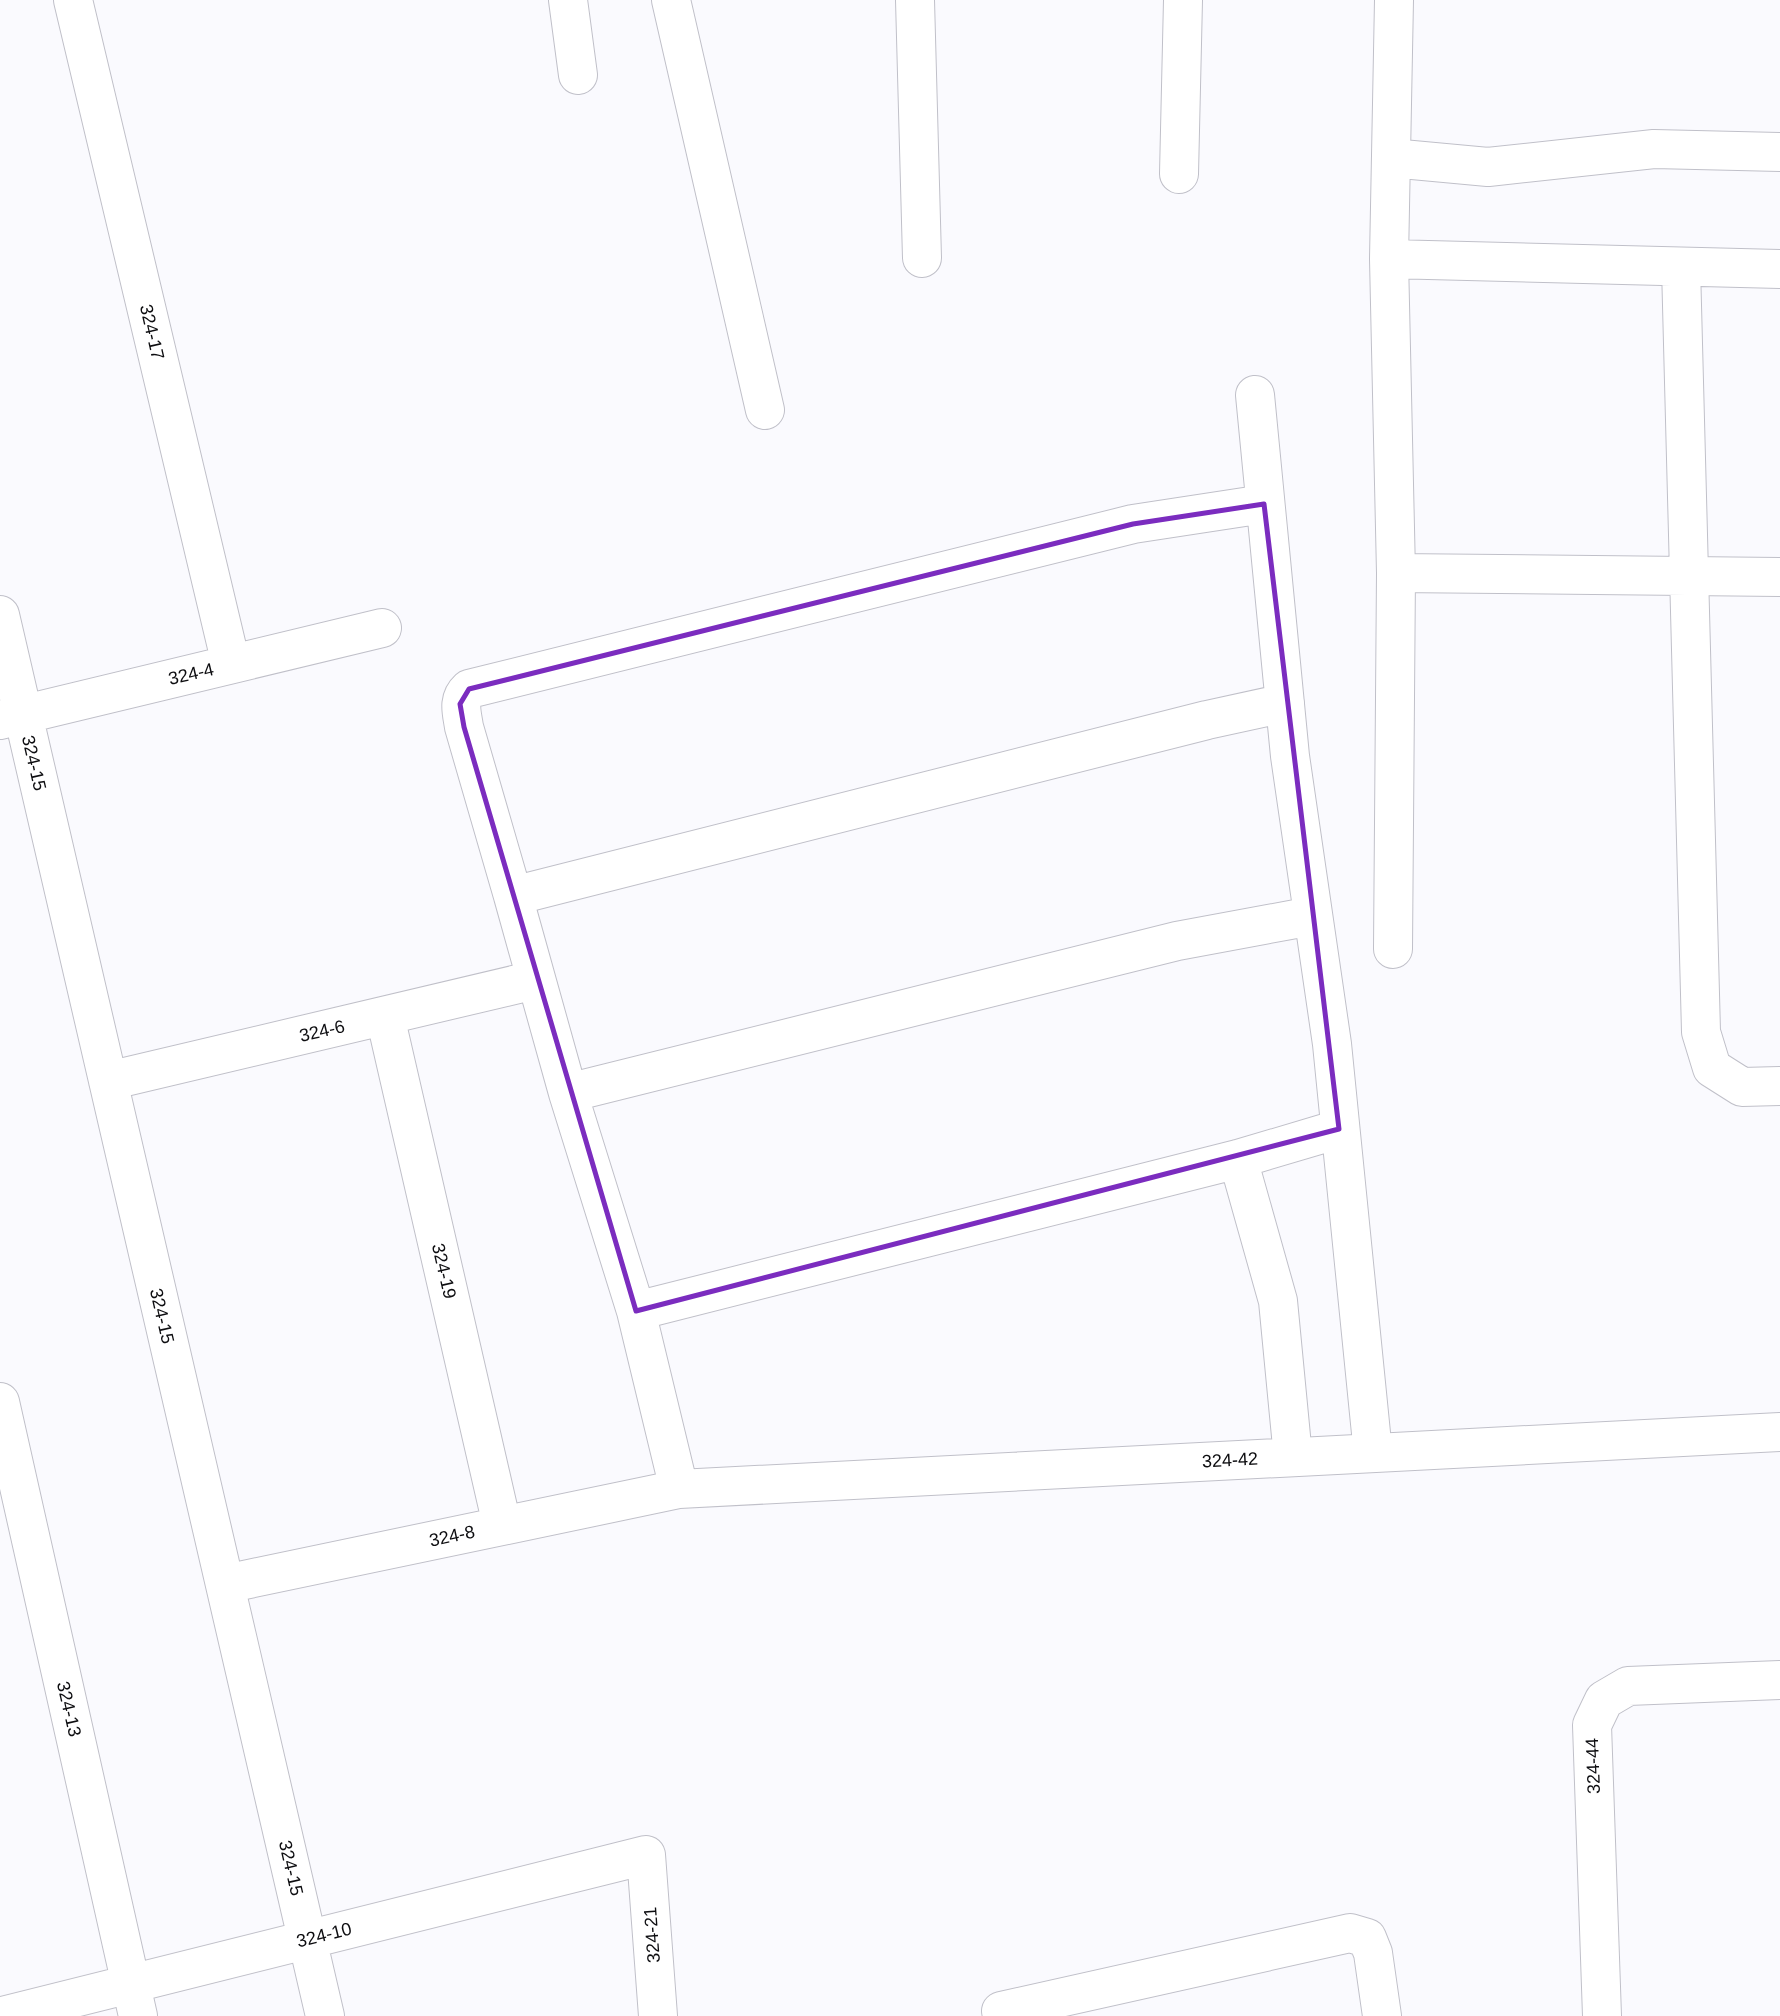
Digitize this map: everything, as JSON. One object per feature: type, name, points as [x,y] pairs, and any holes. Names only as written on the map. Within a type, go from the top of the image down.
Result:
[{"type":"street","name":"324-17","points":[[73,0],[231,664]]},
{"type":"street","points":[[568,0],[578,75]]},
{"type":"street","points":[[671,0],[765,410]]},
{"type":"street","points":[[915,0],[922,258]]},
{"type":"street","points":[[1179,174],[1183,0]]},
{"type":"street","points":[[1393,949],[1396,573],[1388,259],[1394,0]]},
{"type":"street","points":[[1391,158],[1489,167],[1654,149],[1780,152]]},
{"type":"street","points":[[1388,259],[1780,269]]},
{"type":"street","points":[[1681,267],[1701,1032],[1712,1068],[1742,1087],[1780,1086]]},
{"type":"street","points":[[1255,395],[1285,703],[1312,916],[1332,1044],[1373,1453]]},
{"type":"street","points":[[679,1489],[636,1311],[568,1093],[464,727],[460,704],[463,694],[469,689],[1133,524],[1264,505]]},
{"type":"street","points":[[1396,573],[1780,577]]},
{"type":"street","name":"324-15","points":[[0,615],[11,717],[108,1081],[325,2016]]},
{"type":"street","name":"324-4","points":[[11,717],[383,628]]},
{"type":"street","points":[[513,896],[1180,727],[1285,703]]},
{"type":"street","points":[[568,1093],[1177,941],[1312,916]]},
{"type":"street","name":"324-6","points":[[108,1081],[536,980]]},
{"type":"street","name":"324-19","points":[[385,1016],[502,1525]]},
{"type":"street","points":[[636,1311],[1238,1159],[1339,1129]]},
{"type":"street","points":[[1238,1159],[1278,1301],[1293,1457]]},
{"type":"street","name":"324-13","points":[[0,1402],[134,2000]]},
{"type":"street","name":"324-42","points":[[679,1489],[1780,1432]]},
{"type":"street","name":"324-8","points":[[225,1584],[679,1489]]},
{"type":"street","name":"324-44","points":[[1602,2016],[1592,1725],[1604,1700],[1628,1686],[1780,1680]]},
{"type":"street","name":"324-10","points":[[2,2016],[134,2000],[307,1940],[646,1855]]},
{"type":"street","name":"324-21","points":[[646,1855],[658,2016]]},
{"type":"street","points":[[1001,2011],[1350,1933],[1367,1938],[1373,1953],[1382,2016]]},
{"type":"highlighted area","points":[[1264,504],[1339,1129],[636,1311],[464,727],[460,704],[469,689],[1133,524]]}]
